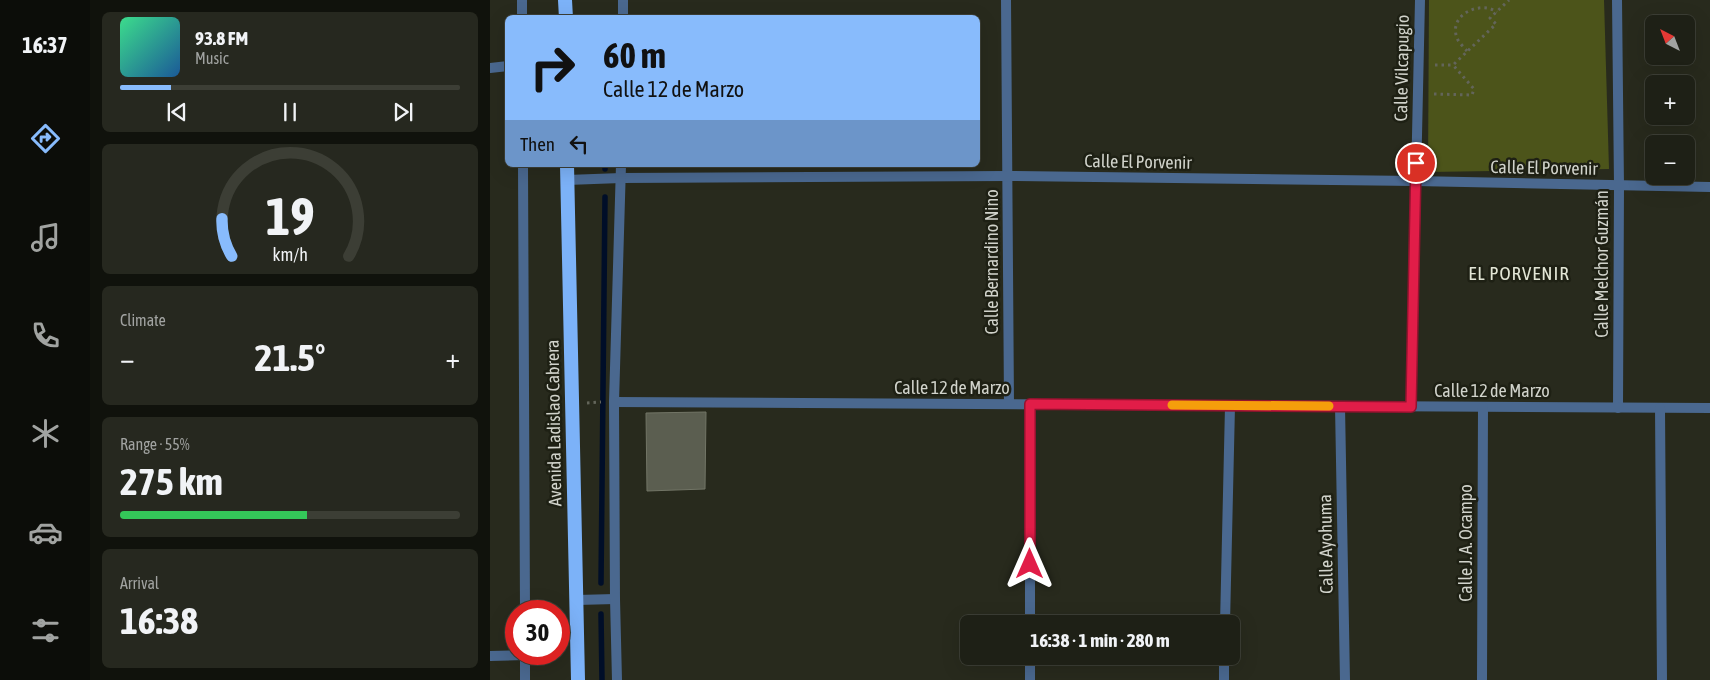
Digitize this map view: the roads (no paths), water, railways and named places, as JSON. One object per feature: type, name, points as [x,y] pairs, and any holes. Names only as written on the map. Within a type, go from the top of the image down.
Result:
[{"type":"highway","points":[[566,0],[566,15]]},
{"type":"highway","name":"Avenida Ladislao Cabrera","points":[[567,167],[578,680]]},
{"type":"street","points":[[522,0],[522,15]]},
{"type":"street","points":[[623,0],[623,15]]},
{"type":"street","name":"Calle Bernardino Nino","points":[[1006,0],[1008,404]]},
{"type":"street","name":"Calle Vilcapugio","points":[[1411,407],[1420,0]]},
{"type":"street","name":"Calle Melchor Guzmán","points":[[1617,0],[1619,186],[1618,408]]},
{"type":"street","points":[[490,68],[505,66]]},
{"type":"street","points":[[523,167],[525,600]]},
{"type":"street","points":[[617,680],[609,402],[621,167]]},
{"type":"street","name":"Calle El Porvenir","points":[[567,180],[621,178],[1008,176],[1710,187]]},
{"type":"street","name":"Calle 12 de Marzo","points":[[609,402],[1710,408]]},
{"type":"street","points":[[1030,404],[1030,615]]},
{"type":"street","points":[[1225,615],[1230,406]]},
{"type":"street","name":"Calle Ayohuma","points":[[1340,406],[1346,680]]},
{"type":"street","name":"Calle J. A. Ocampo","points":[[1482,680],[1483,407]]},
{"type":"street","points":[[1660,408],[1662,680]]},
{"type":"street","points":[[577,600],[615,599]]},
{"type":"street","points":[[490,656],[505,655]]},
{"type":"street","points":[[525,665],[525,680]]},
{"type":"street","points":[[1030,665],[1030,680]]},
{"type":"street","points":[[1224,665],[1224,680]]},
{"type":"waterway","points":[[601,583],[605,197]]},
{"type":"waterway","points":[[601,614],[602,680]]},
{"type":"district","name":"EL PORVENIR","points":[[1519,273]]}]
